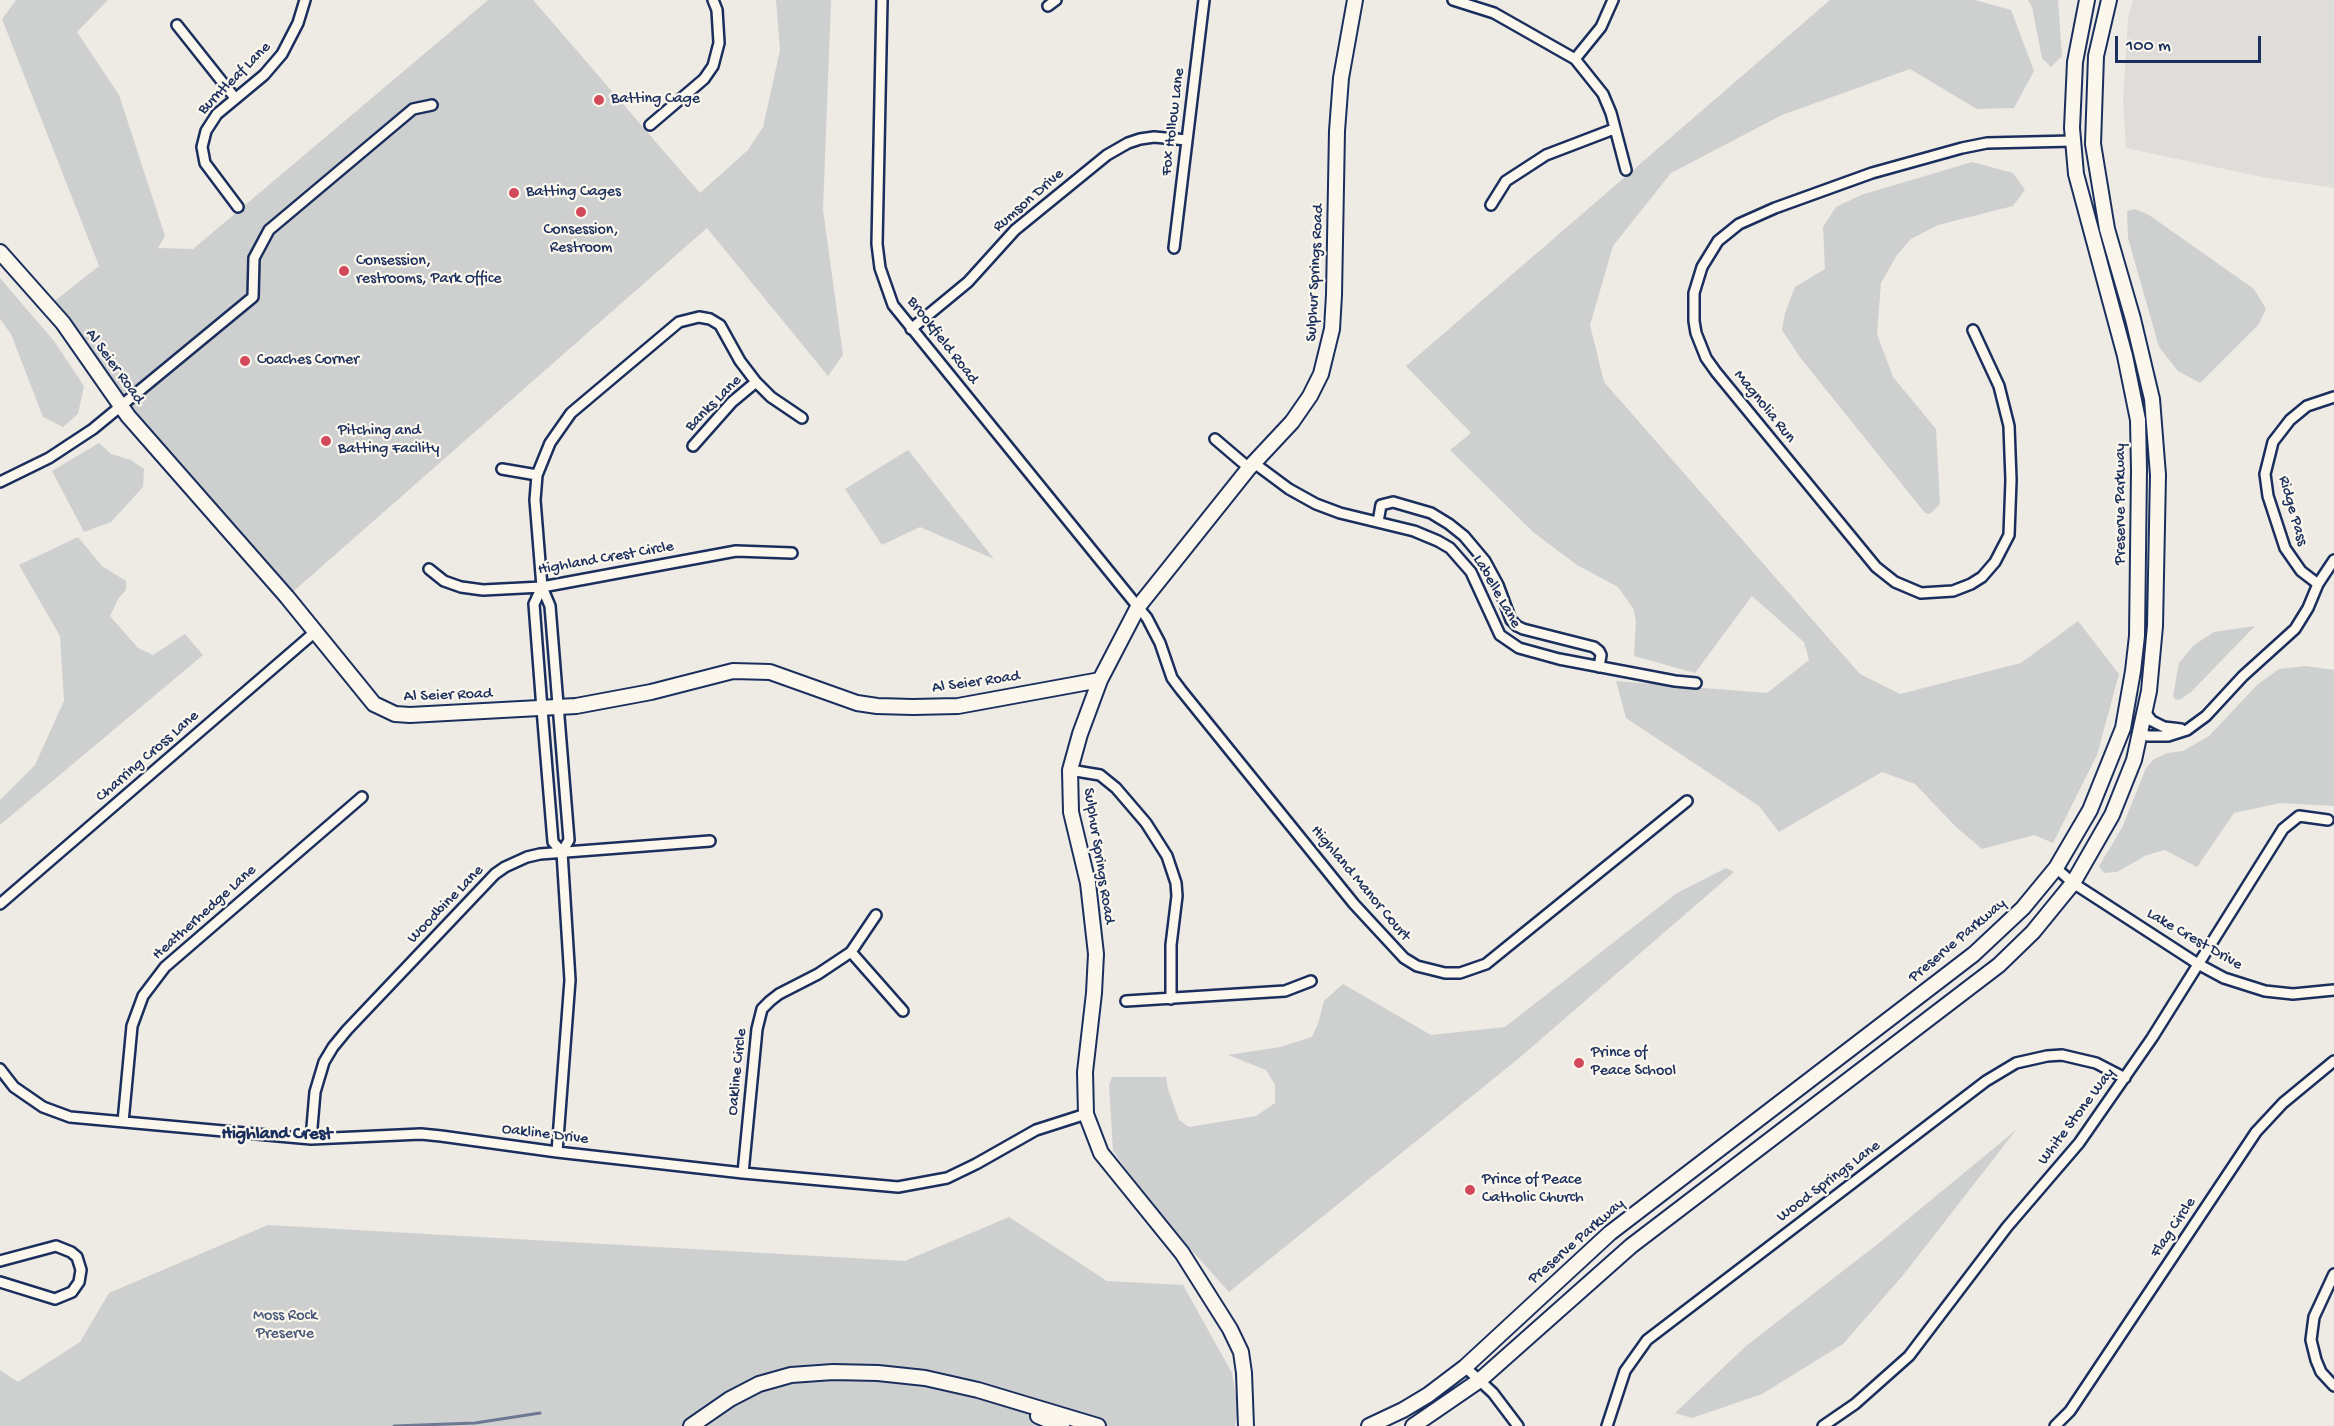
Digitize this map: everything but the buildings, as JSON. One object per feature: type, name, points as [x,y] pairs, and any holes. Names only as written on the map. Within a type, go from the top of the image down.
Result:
[{"type":"street","name":"Burntleaf Lane","points":[[238,207],[209,170],[202,147],[209,124],[264,75],[282,54],[298,23],[305,0]]},
{"type":"street","points":[[650,125],[704,79],[712,66],[719,43],[717,10],[713,0]]},
{"type":"street","name":"Brookfield Road","points":[[882,0],[877,244],[885,288],[911,329],[1138,608]]},
{"type":"street","name":"Fox Hollow Lane","points":[[1174,248],[1204,0]]},
{"type":"street","name":"Sulphur Springs Road","points":[[1246,1426],[1245,1373],[1241,1352],[1230,1329],[1182,1253],[1101,1153],[1086,1114],[1085,1072],[1096,954],[1088,883],[1071,812],[1070,770],[1080,734],[1101,680],[1138,608],[1252,465],[1292,422],[1310,396],[1321,374],[1328,349],[1334,295],[1338,108],[1355,0]]},
{"type":"street","points":[[1453,0],[1494,13],[1575,59],[1603,94],[1626,171]]},
{"type":"street","points":[[1575,59],[1601,27],[1613,0]]},
{"type":"street","name":"Preserve Parkway","points":[[1369,1426],[1428,1395],[1465,1367],[1610,1233],[1974,954],[2023,908],[2056,868],[2090,810],[2123,728],[2137,636],[2138,420],[2125,356],[2081,198],[2073,141],[2074,62],[2087,0]]},
{"type":"street","name":"Preserve Parkway","points":[[1413,1426],[1480,1380],[1631,1246],[1999,965],[2033,932],[2073,884],[2112,815],[2134,760],[2150,691],[2155,626],[2158,475],[2152,399],[2133,319],[2107,229],[2093,144],[2096,56],[2109,0]]},
{"type":"street","points":[[177,25],[236,98]]},
{"type":"street","points":[[0,482],[49,458],[122,407],[253,297],[254,258],[269,230],[413,109],[432,105]]},
{"type":"street","points":[[1491,205],[1506,181],[1546,155],[1614,129]]},
{"type":"street","name":"Rumson Drive","points":[[911,329],[968,282],[1015,230],[1107,155],[1128,142],[1140,139],[1154,137],[1187,140]]},
{"type":"street","name":"Magnolia Run","points":[[1973,330],[2000,386],[2009,426],[2012,480],[2009,535],[1995,561],[1982,577],[1953,591],[1920,593],[1895,582],[1876,567],[1716,372],[1706,358],[1696,333],[1693,314],[1694,293],[1706,258],[1719,241],[1739,224],[1775,208],[1872,173],[1962,148],[1987,143],[2073,141]]},
{"type":"street","name":"Al Seier Road","points":[[0,252],[63,323],[122,407],[374,704],[395,714],[410,716],[559,709],[651,692],[733,671],[770,672],[857,703],[913,707],[958,706],[1101,680]]},
{"type":"street","points":[[557,1152],[570,999],[562,852],[569,840],[550,606],[542,587],[536,527],[537,475],[549,443],[571,413],[679,322],[699,317],[710,319],[720,325],[740,361],[756,382],[777,402],[802,418]]},
{"type":"street","name":"Banks Lane","points":[[693,446],[732,402],[756,382]]},
{"type":"street","name":"Ridge Pass","points":[[2318,584],[2301,571],[2285,548],[2268,496],[2265,474],[2273,442],[2290,420],[2307,406],[2334,397]]},
{"type":"street","name":"Labelle Lane","points":[[1215,439],[1289,489],[1316,504],[1340,513],[1414,531],[1450,549],[1472,572],[1500,635],[1519,648],[1544,656],[1599,667],[1696,683]]},
{"type":"street","points":[[502,469],[537,475]]},
{"type":"street","points":[[1378,522],[1381,505],[1393,502],[1431,513],[1449,524],[1464,536],[1485,561],[1498,585],[1511,620],[1517,626],[1594,647],[1601,655],[1599,667]]},
{"type":"street","name":"Highland Crest Circle","points":[[429,569],[444,581],[461,587],[483,590],[542,587],[736,551],[792,553]]},
{"type":"street","points":[[2140,733],[2159,737],[2187,730],[2206,716],[2250,669],[2295,629],[2308,608],[2318,584],[2334,560]]},
{"type":"street","points":[[542,587],[534,604],[537,646],[553,842],[562,852]]},
{"type":"street","name":"Highland Manor Court","points":[[1138,608],[1154,630],[1172,678],[1180,690],[1359,909],[1404,958],[1431,971],[1460,973],[1473,970],[1493,960],[1687,801]]},
{"type":"street","name":"Charring Cross Lane","points":[[0,904],[315,632]]},
{"type":"street","points":[[537,646],[553,644]]},
{"type":"street","points":[[2145,712],[2152,721],[2164,727],[2187,730]]},
{"type":"street","points":[[1070,770],[1101,775],[1116,788],[1146,823],[1167,856],[1176,884],[1177,896],[1171,945],[1171,999]]},
{"type":"street","points":[[548,782],[565,780]]},
{"type":"street","name":"Heatherhedge Lane","points":[[123,1122],[132,1026],[143,996],[165,967],[362,797]]},
{"type":"street","name":"White Stone Way","points":[[1822,1426],[1879,1385],[1909,1356],[1984,1256],[2079,1143],[2125,1078],[2283,830],[2299,816],[2328,820]]},
{"type":"street","name":"Woodbine Lane","points":[[311,1139],[315,1092],[321,1070],[333,1047],[495,874],[515,861],[527,857],[562,852],[710,841]]},
{"type":"street","name":"Lake Crest Drive","points":[[2056,868],[2073,884],[2198,964],[2224,978],[2265,991],[2293,994],[2334,990]]},
{"type":"street","name":"Oakline Circle","points":[[743,1173],[757,1029],[762,1010],[779,994],[818,974],[851,952],[876,915]]},
{"type":"street","points":[[851,952],[903,1011]]},
{"type":"street","points":[[1126,1001],[1285,991],[1311,981]]},
{"type":"street","name":"Wood Springs Lane","points":[[1607,1426],[1625,1371],[1647,1340],[1986,1081],[2016,1063],[2062,1055],[2096,1063],[2125,1078]]},
{"type":"street","name":"Flag Circle","points":[[2055,1426],[2070,1412],[2268,1116],[2334,1061]]},
{"type":"street","name":"Oakline Drive","points":[[0,1069],[14,1087],[43,1107],[70,1118],[311,1139],[421,1134],[743,1173],[898,1187],[947,1178],[964,1171],[1035,1130],[1086,1114]]},
{"type":"street","points":[[0,1261],[56,1246],[77,1257],[81,1270],[77,1287],[72,1292],[55,1299],[0,1282]]},
{"type":"street","points":[[2334,1274],[2314,1317],[2311,1340],[2321,1372],[2334,1386]]},
{"type":"street","points":[[1465,1367],[1493,1393],[1518,1426]]},
{"type":"street","points":[[691,1426],[730,1399],[759,1384],[791,1375],[833,1372],[878,1372],[925,1378],[978,1390],[1098,1426]]},
{"type":"street","points":[[978,1390],[1062,1426]]},
{"type":"shaded area","points":[[2133,0],[2334,0],[2334,188],[2267,178],[2126,148],[2123,101],[2128,19]]},
{"type":"green space","points":[[16,0],[108,0],[77,32],[119,95],[165,236],[158,248],[193,249],[488,0],[533,0],[700,193],[748,150],[763,127],[780,50],[776,0],[831,0],[823,210],[843,355],[828,376],[707,228],[287,597],[63,323],[51,304],[99,266],[2,19]]},
{"type":"green space","points":[[1830,0],[1975,0],[2011,10],[2034,71],[2014,108],[1977,109],[1910,69],[1782,115],[1671,173],[1613,246],[1590,325],[1604,382],[1860,674],[1900,694],[2021,663],[2078,621],[2119,674],[2097,755],[2053,843],[2034,835],[1982,849],[1956,827],[1915,784],[1882,772],[1779,832],[1759,806],[1626,718],[1616,681],[1767,693],[1809,660],[1804,642],[1752,596],[1695,673],[1634,656],[1636,621],[1633,608],[1618,587],[1577,565],[1533,532],[1450,450],[1471,433],[1406,366]]},
{"type":"green space","points":[[2028,0],[2058,0],[2062,56],[2051,67],[2042,58],[2032,7]]},
{"type":"green space","points":[[1972,162],[2013,173],[2025,190],[2013,206],[1938,225],[1911,239],[1897,255],[1881,283],[1877,334],[1893,377],[1936,429],[1940,504],[1930,514],[1925,513],[1799,356],[1782,330],[1785,313],[1795,287],[1825,269],[1823,227],[1836,207],[1861,195]]},
{"type":"green space","points":[[2135,209],[2149,215],[2254,289],[2266,309],[2259,324],[2200,383],[2178,371],[2159,347],[2128,238],[2127,211]]},
{"type":"green space","points":[[0,278],[54,341],[84,386],[78,414],[63,427],[43,417],[11,334],[0,319]]},
{"type":"green space","points":[[99,443],[111,454],[131,460],[144,469],[143,487],[111,522],[84,532],[52,471]]},
{"type":"green space","points":[[908,450],[994,559],[920,527],[882,545],[845,489]]},
{"type":"green space","points":[[78,537],[102,566],[126,581],[126,590],[118,599],[110,616],[138,648],[153,655],[185,634],[203,655],[0,825],[0,800],[35,765],[64,701],[60,636],[19,565]]},
{"type":"green space","points":[[2255,626],[2191,692],[2176,700],[2173,696],[2179,663],[2194,645],[2214,632]]},
{"type":"green space","points":[[2306,666],[2334,670],[2334,806],[2280,803],[2234,813],[2197,867],[2165,850],[2147,855],[2117,872],[2104,873],[2099,866],[2122,828],[2146,768],[2154,759],[2168,753],[2183,751],[2209,736],[2257,685],[2279,669]]},
{"type":"green space","points":[[1726,868],[1734,872],[1518,1059],[1229,1292],[1161,1216],[1113,1151],[1109,1085],[1112,1077],[1166,1077],[1179,1120],[1189,1127],[1256,1116],[1275,1103],[1275,1085],[1266,1070],[1228,1055],[1280,1047],[1312,1037],[1324,1001],[1343,984],[1431,1035],[1505,1027],[1677,893]]},
{"type":"green space","points":[[2016,1130],[1904,1274],[1843,1344],[1762,1394],[1692,1418],[1675,1413],[1746,1346],[1879,1243]]},
{"type":"green space","name":"Moss Rock Preserve","points":[[1009,1217],[1107,1281],[1183,1285],[1232,1373],[1238,1410],[1235,1426],[0,1426],[0,1370],[18,1382],[80,1342],[109,1293],[268,1225],[905,1261]]},
{"type":"waterway","points":[[394,1426],[475,1423],[540,1413]]},
{"type":"place","name":"Batting Cage","points":[[599,100]]},
{"type":"place","name":"Batting Cages","points":[[514,193]]},
{"type":"place","name":"Consession, Restroom","points":[[581,212]]},
{"type":"place","name":"Consession, restrooms, Park Office","points":[[344,271]]},
{"type":"place","name":"Coaches Corner","points":[[245,361]]},
{"type":"place","name":"Pitching and Batting Facility","points":[[326,441]]},
{"type":"place","name":"Prince of Peace School","points":[[1579,1063]]},
{"type":"place","name":"Prince of Peace Catholic Church","points":[[1470,1190]]},
{"type":"district","name":"Highland Crest","points":[[277,1135]]}]
